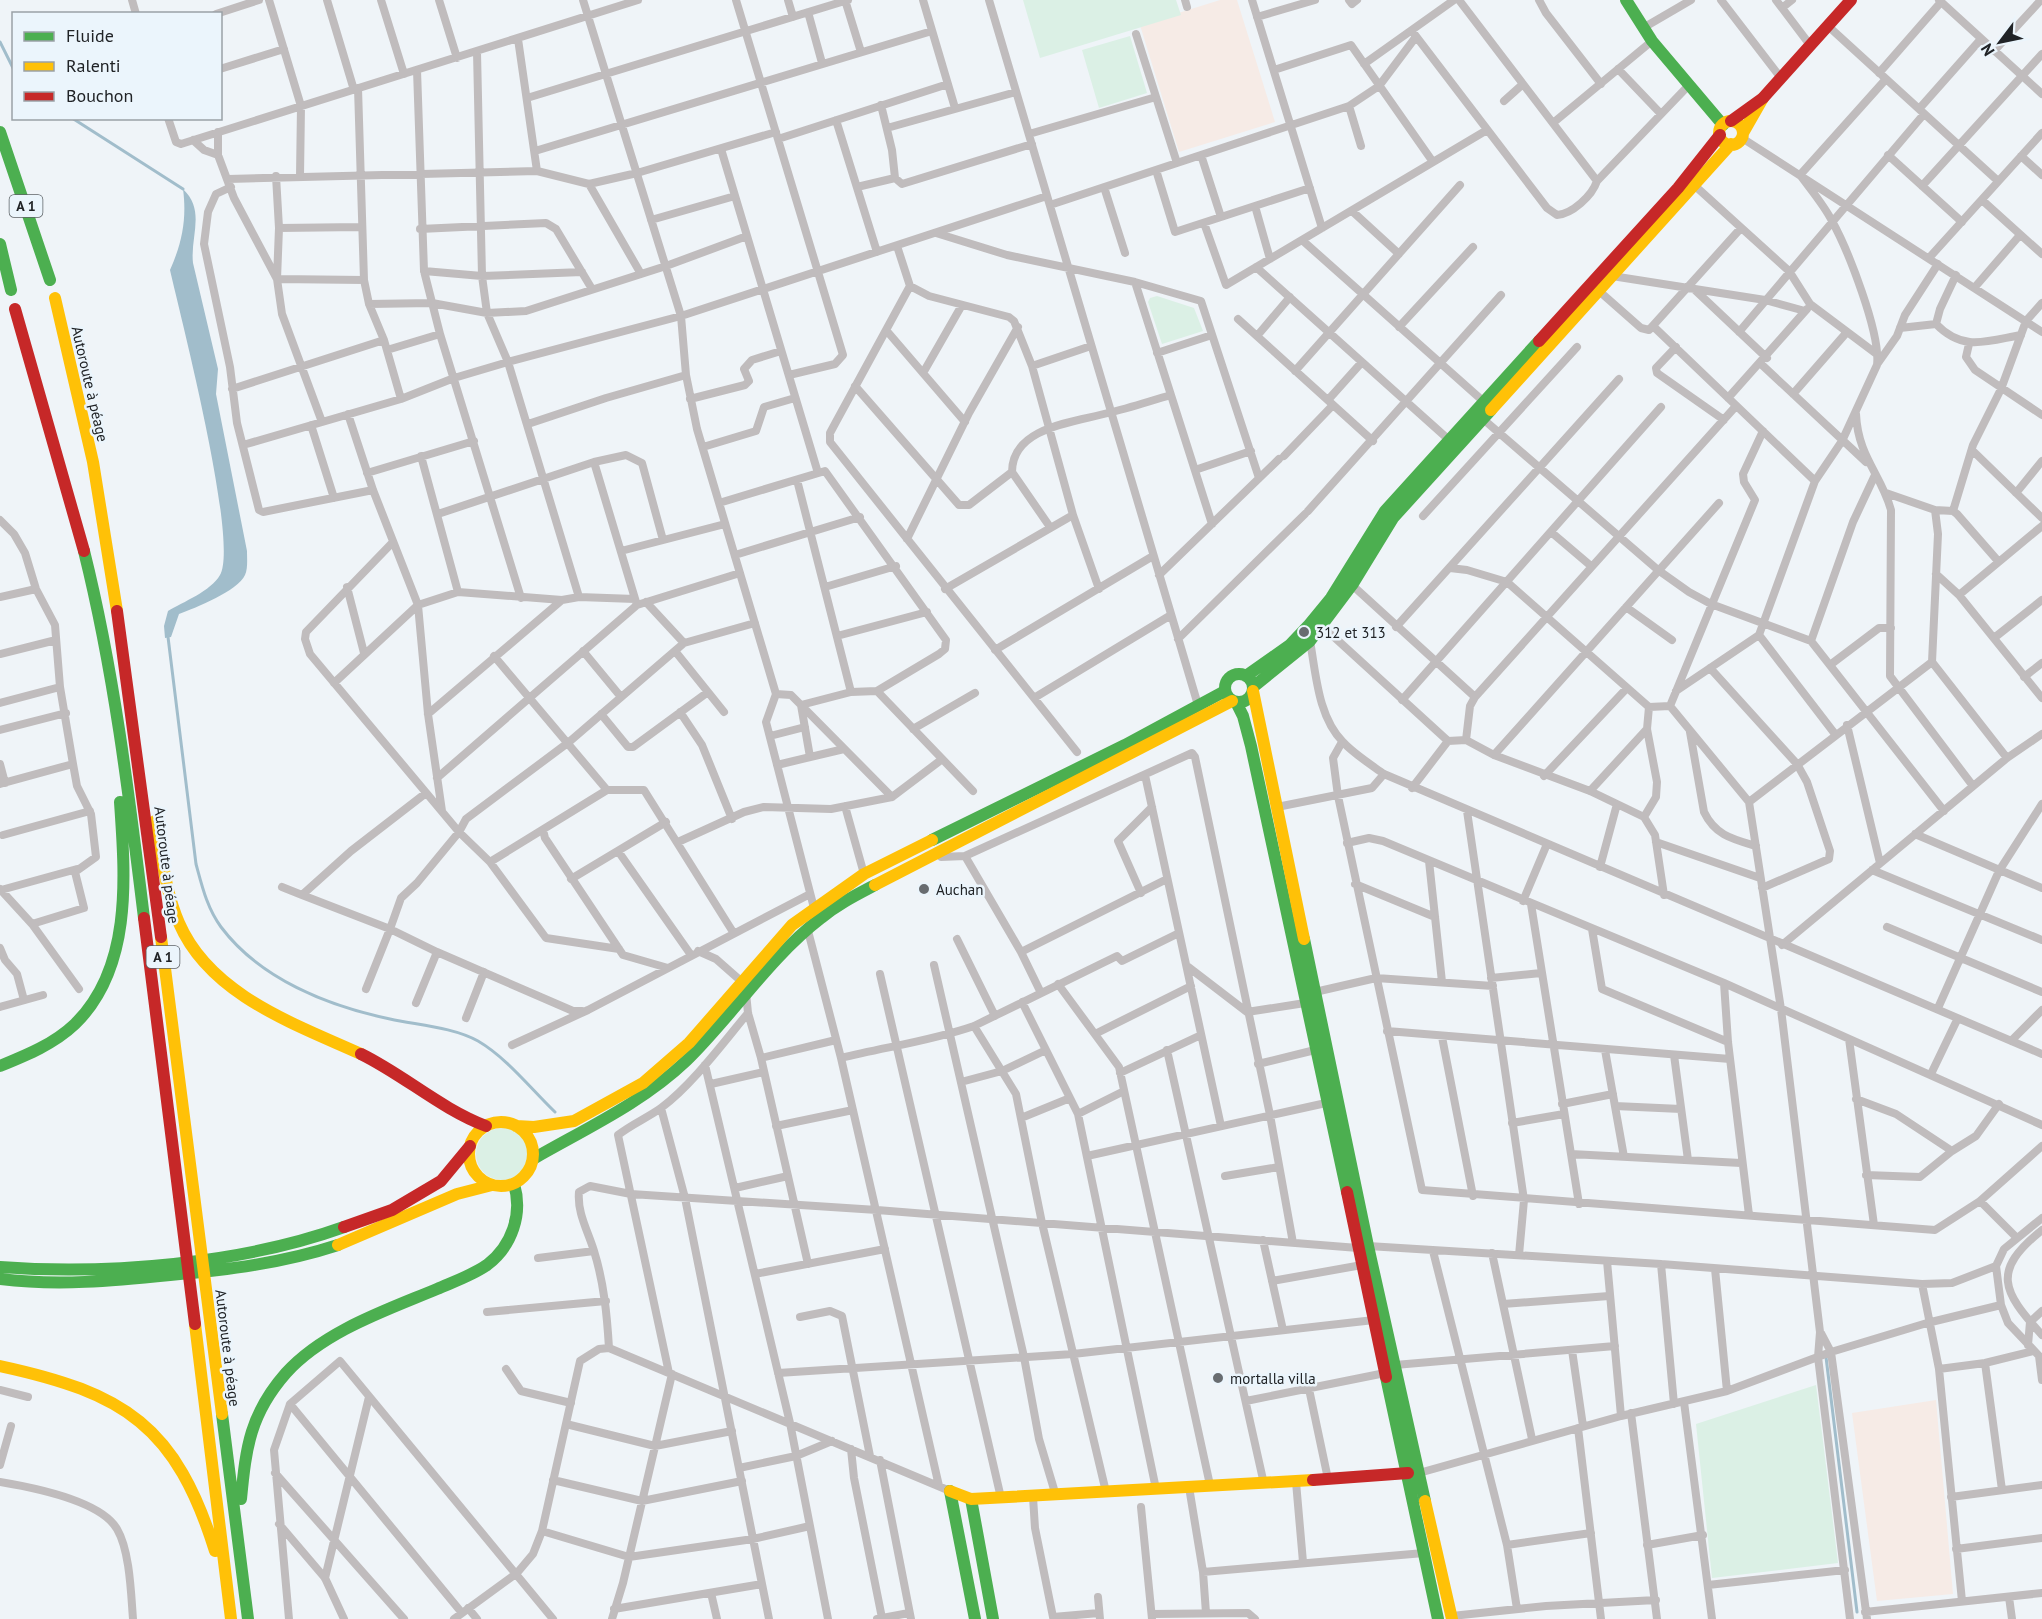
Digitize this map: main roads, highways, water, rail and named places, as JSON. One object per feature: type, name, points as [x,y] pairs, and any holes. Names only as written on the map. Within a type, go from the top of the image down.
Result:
[{"type":"main road","points":[[1626,0],[1652,41],[1725,127],[1726,143],[1739,138]]},
{"type":"main road","points":[[0,1267],[56,1271],[167,1262],[230,1254],[297,1242],[369,1220],[446,1180],[464,1162],[479,1131],[486,1126],[501,1122],[534,1127],[574,1121],[643,1083],[689,1043],[792,925],[864,874],[1125,745],[1225,691],[1230,676],[1235,674],[1246,676],[1290,645],[1308,626],[1331,598],[1374,526],[1448,439],[1678,188],[1725,127],[1763,98],[1851,0]]},
{"type":"main road","points":[[533,1159],[652,1091],[703,1044],[771,963],[807,927],[851,896],[1234,702],[1247,700],[1253,689],[1310,641],[1352,585],[1393,518],[1739,138],[1760,107],[1763,98]]},
{"type":"main road","points":[[1725,127],[1740,124],[1739,138]]},
{"type":"main road","name":"A 1","points":[[0,132],[50,280]]},
{"type":"main road","points":[[0,244],[11,290]]},
{"type":"main road","name":"Autoroute à péage","points":[[55,298],[93,462],[126,667],[248,1619]]},
{"type":"main road","name":"A 1","points":[[15,309],[80,533],[99,611],[128,785],[231,1616]]},
{"type":"main road","points":[[126,667],[169,893],[188,939],[206,963],[230,985],[257,1003],[390,1068],[466,1120],[486,1126]]},
{"type":"main road","points":[[1246,676],[1253,689],[1315,992],[1363,1247],[1413,1473],[1452,1617]]},
{"type":"main road","points":[[0,1065],[42,1048],[82,1016],[99,993],[118,951],[122,930],[124,852],[111,685]]},
{"type":"main road","points":[[1225,691],[1243,716],[1251,746],[1326,1103],[1363,1247],[1362,1265],[1374,1320],[1390,1370]]},
{"type":"main road","points":[[0,1279],[100,1282],[230,1270],[340,1245],[376,1232],[461,1191],[492,1185],[514,1184],[529,1171],[533,1159],[531,1143],[516,1126]]},
{"type":"main road","points":[[470,1146],[471,1165],[483,1180],[492,1185]]},
{"type":"main road","points":[[243,1583],[240,1474],[249,1431],[262,1404],[283,1376],[304,1354],[330,1339],[486,1266],[504,1249],[513,1231],[518,1202],[514,1184]]},
{"type":"main road","points":[[0,1366],[40,1373],[107,1399],[164,1442],[192,1483],[204,1513],[231,1616]]},
{"type":"main road","points":[[975,1619],[945,1489],[971,1499],[1033,1497],[1413,1473]]},
{"type":"main road","points":[[1413,1473],[1424,1553],[1438,1619]]},
{"type":"main road","points":[[971,1499],[993,1619]]},
{"type":"water","points":[[183,189],[194,206],[196,224],[193,263],[218,369],[216,394],[247,551],[247,563],[246,573],[241,581],[215,598],[179,614],[171,637],[165,638],[164,626],[168,611],[204,591],[216,581],[220,575],[224,554],[222,520],[206,428],[170,270],[182,231]]},
{"type":"waterway","points":[[0,42],[12,66]]},
{"type":"waterway","points":[[75,120],[183,189]]},
{"type":"waterway","points":[[168,637],[196,864],[209,905],[221,927],[255,961],[275,976],[297,988],[343,1006],[401,1021],[458,1032],[478,1041],[509,1065],[555,1112]]},
{"type":"waterway","points":[[1826,1357],[1857,1612]]},
{"type":"place","name":"312 et 313","points":[[1304,632]]},
{"type":"place","name":"Auchan","points":[[924,889]]},
{"type":"place","name":"mortalla villa","points":[[1218,1378]]}]
